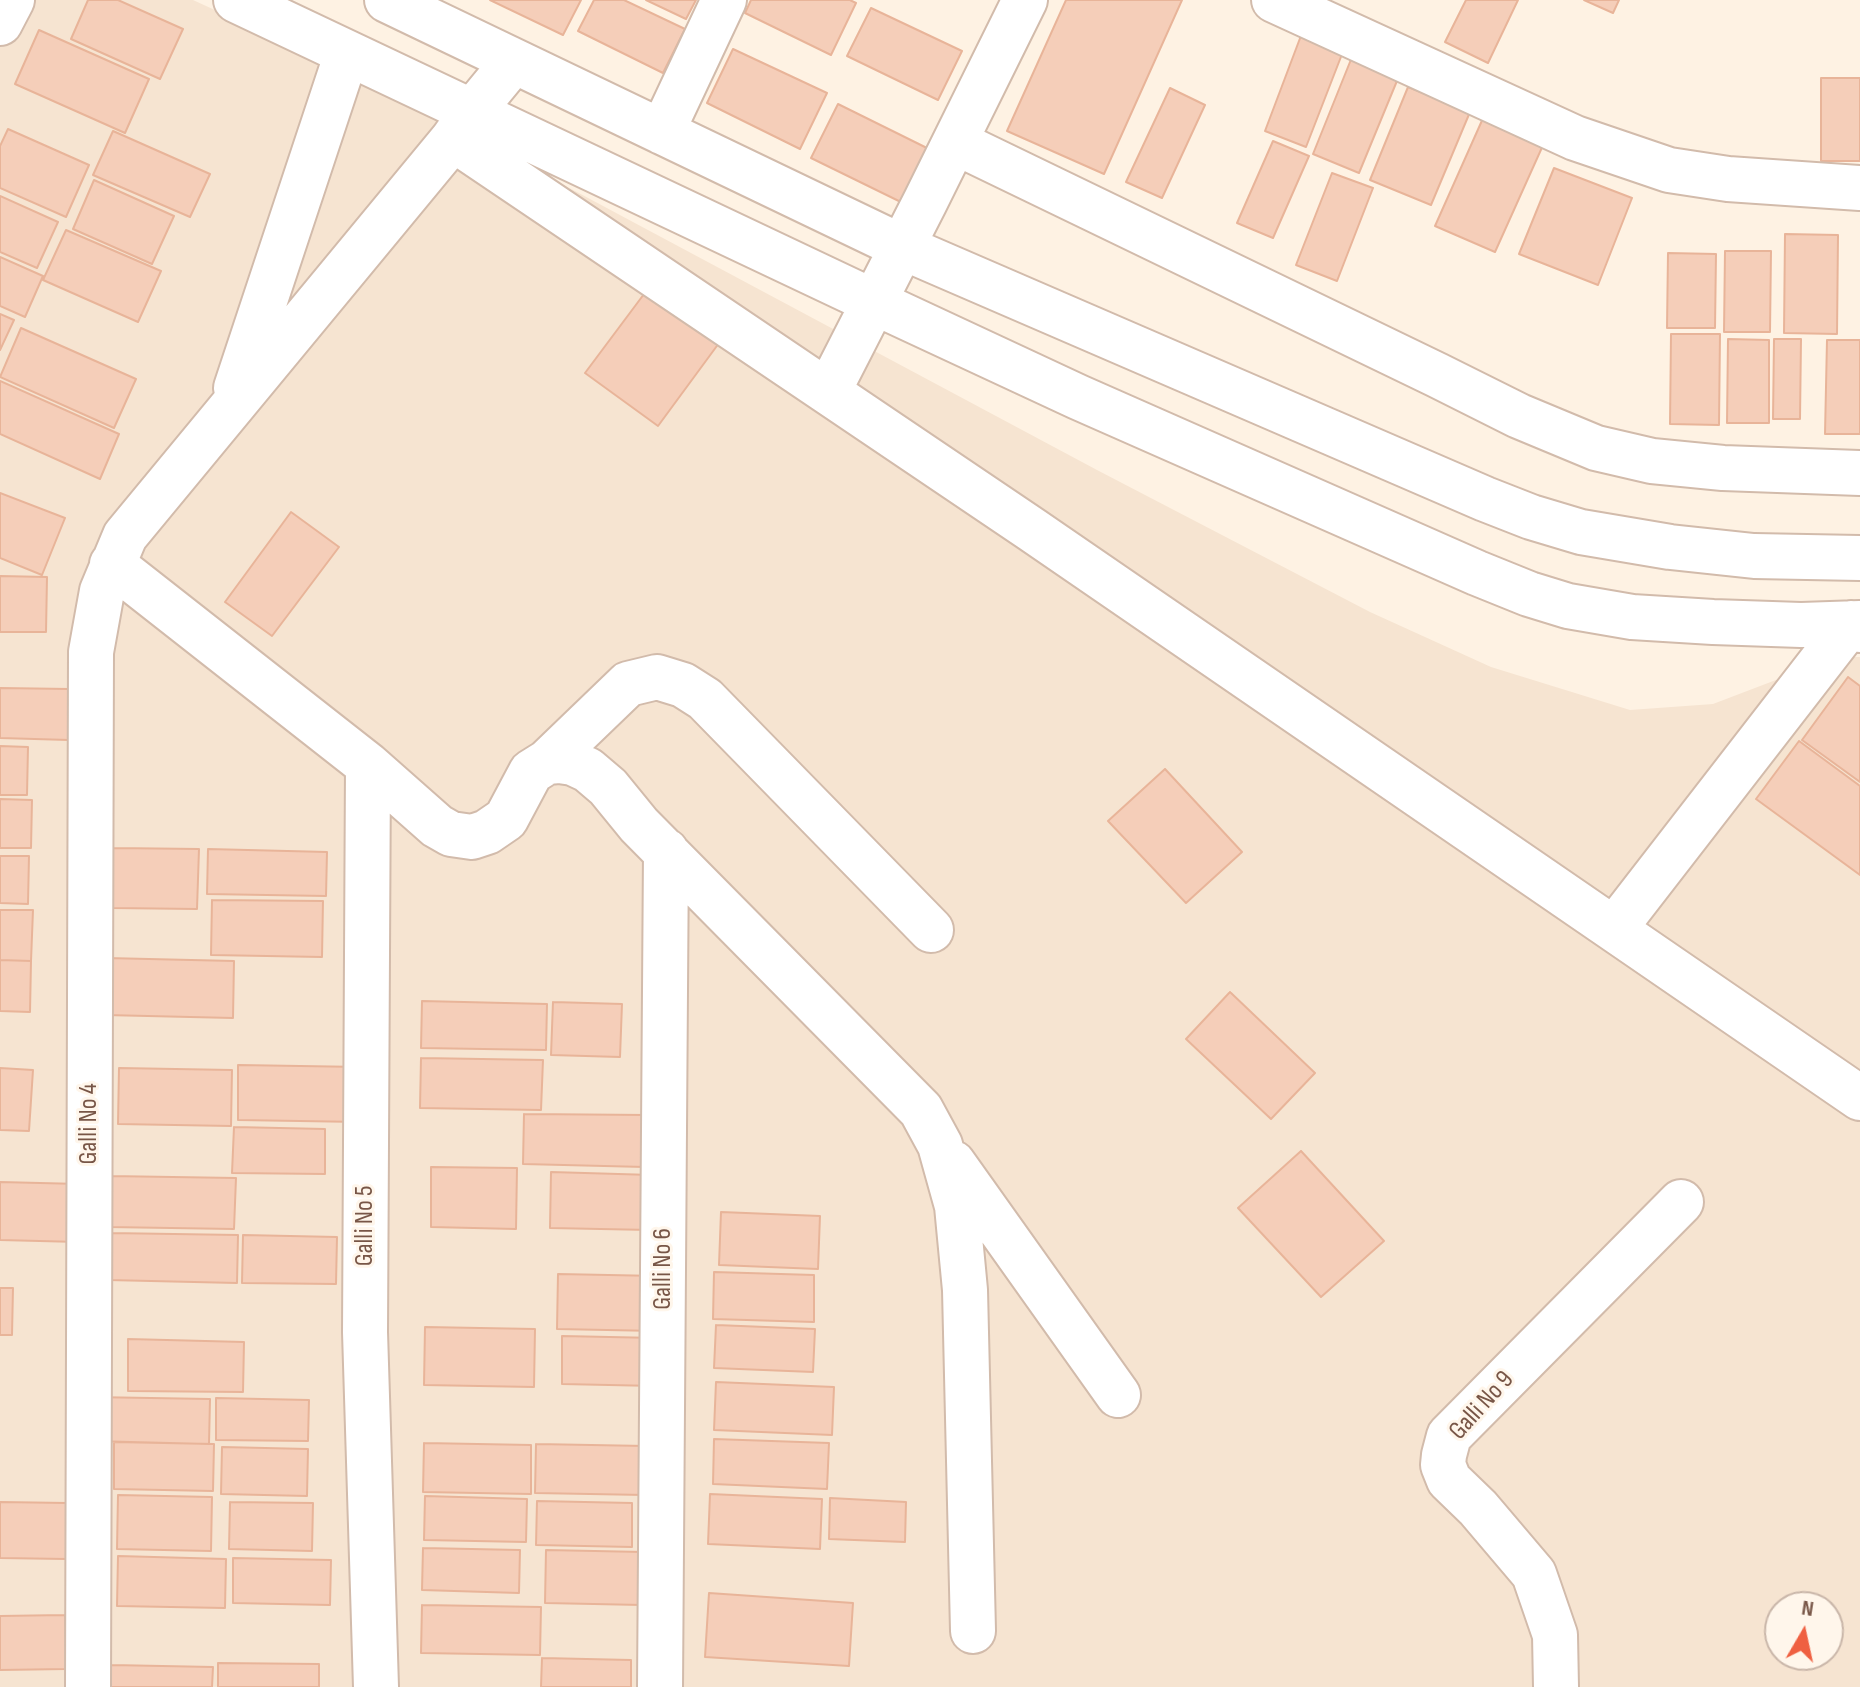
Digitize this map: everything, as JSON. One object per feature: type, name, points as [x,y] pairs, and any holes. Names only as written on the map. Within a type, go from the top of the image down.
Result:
[{"type":"street","points":[[0,23],[12,0]]},
{"type":"street","points":[[236,0],[347,53],[463,125],[828,392],[1860,1098]]},
{"type":"street","points":[[662,132],[724,0]]},
{"type":"street","points":[[828,392],[1025,0]]},
{"type":"street","points":[[1274,0],[1575,138],[1669,170],[1728,179],[1860,188]]},
{"type":"street","points":[[411,5],[514,61],[902,247],[1531,517],[1581,532],[1670,547],[1754,556],[1860,558]]},
{"type":"street","points":[[229,411],[347,53]]},
{"type":"street","name":"Galli No 4","points":[[88,1687],[91,652],[102,591],[125,536],[514,61]]},
{"type":"street","points":[[463,125],[874,302],[1078,397],[1529,594],[1568,606],[1632,617],[1857,626]]},
{"type":"street","points":[[955,142],[1519,416],[1596,448],[1652,461],[1723,468],[1860,473]]},
{"type":"street","points":[[112,564],[368,765],[437,826],[451,834],[472,837],[487,832],[506,819],[531,772],[547,762],[628,684],[657,677],[683,685],[705,699],[931,930]]},
{"type":"street","points":[[1614,929],[1857,626]]},
{"type":"street","points":[[547,762],[573,763],[588,770],[608,787],[639,825],[921,1110],[940,1145],[1118,1395]]},
{"type":"street","name":"Galli No 5","points":[[368,765],[365,1332],[376,1687]]},
{"type":"street","name":"Galli No 6","points":[[660,1687],[666,851]]},
{"type":"street","points":[[940,1145],[957,1206],[965,1290],[973,1631]]},
{"type":"street","name":"Galli No 9","points":[[1556,1687],[1555,1635],[1534,1574],[1478,1508],[1449,1480],[1443,1465],[1444,1455],[1449,1436],[1681,1202]]},
{"type":"shaded area","points":[[0,0],[193,0],[444,121],[1097,470],[1370,612],[1491,667],[1630,710],[1713,704],[1789,675],[1850,657],[1860,657],[1860,1687],[0,1687]]},
{"type":"building","points":[[88,0],[118,0],[183,29],[160,79],[71,39]]},
{"type":"building","points":[[490,0],[581,0],[563,35]]},
{"type":"building","points":[[594,0],[624,0],[685,29],[663,73],[578,31]]},
{"type":"building","points":[[646,0],[696,0],[686,19]]},
{"type":"building","points":[[751,0],[850,0],[856,3],[831,55],[745,13]]},
{"type":"building","points":[[1066,0],[1182,0],[1104,174],[1007,131]]},
{"type":"building","points":[[1466,0],[1518,0],[1488,63],[1445,42]]},
{"type":"building","points":[[1584,0],[1619,0],[1613,13]]},
{"type":"building","points":[[871,8],[962,51],[938,100],[847,56]]},
{"type":"building","points":[[39,30],[149,79],[125,133],[15,84]]},
{"type":"building","points":[[1302,33],[1344,49],[1306,147],[1265,131]]},
{"type":"building","points":[[733,49],[827,93],[800,149],[707,103]]},
{"type":"building","points":[[1352,57],[1399,76],[1359,173],[1313,154]]},
{"type":"building","points":[[1821,78],[1860,78],[1860,161],[1821,161]]},
{"type":"building","points":[[1408,87],[1470,112],[1431,205],[1370,180]]},
{"type":"building","points":[[1170,88],[1205,105],[1162,198],[1126,182]]},
{"type":"building","points":[[838,104],[935,152],[909,206],[811,158]]},
{"type":"building","points":[[1484,116],[1544,143],[1495,252],[1435,226]]},
{"type":"building","points":[[8,129],[89,165],[66,217],[0,188],[0,146]]},
{"type":"building","points":[[113,131],[210,174],[190,217],[93,175]]},
{"type":"building","points":[[1273,141],[1309,156],[1273,238],[1237,223]]},
{"type":"building","points":[[1554,168],[1632,198],[1598,285],[1519,254]]},
{"type":"building","points":[[1332,173],[1373,188],[1337,281],[1296,265]]},
{"type":"building","points":[[94,180],[174,216],[152,264],[73,229]]},
{"type":"building","points":[[0,196],[58,222],[37,268],[0,252]]},
{"type":"building","points":[[66,230],[161,271],[138,322],[43,280]]},
{"type":"building","points":[[1785,234],[1838,235],[1837,334],[1784,333]]},
{"type":"building","points":[[1725,251],[1771,251],[1770,332],[1724,332]]},
{"type":"building","points":[[1668,253],[1716,254],[1715,328],[1667,328]]},
{"type":"building","points":[[0,257],[43,276],[25,317],[0,306]]},
{"type":"building","points":[[650,286],[722,339],[658,426],[585,373]]},
{"type":"building","points":[[0,314],[14,320],[0,350]]},
{"type":"building","points":[[21,328],[136,379],[114,428],[0,377]]},
{"type":"building","points":[[1671,334],[1720,334],[1719,425],[1670,424]]},
{"type":"building","points":[[1728,339],[1769,340],[1769,423],[1727,423]]},
{"type":"building","points":[[1774,339],[1801,339],[1800,419],[1773,419]]},
{"type":"building","points":[[1827,340],[1860,340],[1860,434],[1825,434]]},
{"type":"building","points":[[0,381],[119,434],[100,479],[0,434]]},
{"type":"building","points":[[0,493],[65,518],[42,575],[0,558]]},
{"type":"building","points":[[291,512],[339,547],[272,636],[225,602]]},
{"type":"building","points":[[0,576],[47,577],[46,632],[0,632]]},
{"type":"building","points":[[1848,677],[1860,686],[1860,782],[1802,740]]},
{"type":"building","points":[[0,688],[69,689],[69,740],[0,738]]},
{"type":"building","points":[[1799,741],[1860,786],[1860,875],[1756,799]]},
{"type":"building","points":[[0,746],[28,747],[27,795],[0,795]]},
{"type":"building","points":[[1165,769],[1242,852],[1186,903],[1108,821]]},
{"type":"building","points":[[0,799],[32,800],[31,848],[0,848]]},
{"type":"building","points":[[113,848],[199,849],[197,909],[112,908]]},
{"type":"building","points":[[208,849],[327,852],[326,896],[207,894]]},
{"type":"building","points":[[0,856],[29,856],[28,904],[0,903]]},
{"type":"building","points":[[212,900],[323,901],[322,957],[211,955]]},
{"type":"building","points":[[0,910],[33,910],[31,961],[0,960]]},
{"type":"building","points":[[106,958],[234,961],[233,1018],[105,1015]]},
{"type":"building","points":[[0,960],[31,961],[30,1012],[0,1011]]},
{"type":"building","points":[[1230,992],[1315,1073],[1271,1119],[1186,1039]]},
{"type":"building","points":[[422,1001],[547,1004],[546,1050],[421,1048]]},
{"type":"building","points":[[553,1002],[622,1004],[620,1057],[551,1055]]},
{"type":"building","points":[[421,1058],[543,1060],[541,1110],[420,1108]]},
{"type":"building","points":[[238,1065],[362,1067],[361,1122],[238,1120]]},
{"type":"building","points":[[0,1068],[33,1070],[29,1131],[0,1130]]},
{"type":"building","points":[[119,1068],[232,1070],[231,1126],[118,1124]]},
{"type":"building","points":[[524,1114],[647,1115],[645,1167],[523,1164]]},
{"type":"building","points":[[234,1127],[325,1129],[325,1174],[232,1173]]},
{"type":"building","points":[[1301,1151],[1384,1241],[1321,1297],[1238,1208]]},
{"type":"building","points":[[431,1167],[517,1168],[516,1229],[431,1227]]},
{"type":"building","points":[[551,1172],[652,1175],[651,1230],[550,1228]]},
{"type":"building","points":[[109,1176],[236,1178],[234,1229],[108,1227]]},
{"type":"building","points":[[0,1182],[80,1184],[79,1242],[0,1240]]},
{"type":"building","points":[[721,1212],[820,1216],[818,1269],[719,1265]]},
{"type":"building","points":[[109,1233],[238,1235],[237,1283],[108,1280]]},
{"type":"building","points":[[243,1235],[337,1237],[336,1284],[242,1283]]},
{"type":"building","points":[[714,1272],[814,1275],[814,1322],[713,1319]]},
{"type":"building","points":[[558,1274],[659,1276],[657,1331],[557,1329]]},
{"type":"building","points":[[0,1288],[13,1288],[12,1335],[0,1335]]},
{"type":"building","points":[[716,1325],[815,1329],[813,1372],[714,1368]]},
{"type":"building","points":[[425,1327],[535,1329],[534,1387],[424,1385]]},
{"type":"building","points":[[562,1336],[657,1338],[656,1386],[562,1384]]},
{"type":"building","points":[[128,1339],[244,1342],[243,1392],[128,1391]]},
{"type":"building","points":[[716,1382],[834,1387],[832,1435],[714,1430]]},
{"type":"building","points":[[91,1397],[210,1399],[209,1444],[91,1441]]},
{"type":"building","points":[[216,1398],[309,1400],[308,1441],[216,1440]]},
{"type":"building","points":[[714,1439],[829,1443],[827,1489],[713,1484]]},
{"type":"building","points":[[114,1442],[214,1444],[213,1491],[114,1489]]},
{"type":"building","points":[[424,1443],[531,1445],[531,1494],[423,1492]]},
{"type":"building","points":[[536,1444],[646,1446],[645,1495],[535,1493]]},
{"type":"building","points":[[222,1447],[308,1449],[307,1496],[221,1494]]},
{"type":"building","points":[[710,1494],[822,1499],[820,1549],[708,1544]]},
{"type":"building","points":[[118,1495],[212,1497],[211,1551],[117,1549]]},
{"type":"building","points":[[425,1496],[527,1499],[526,1542],[424,1540]]},
{"type":"building","points":[[830,1498],[906,1502],[905,1542],[829,1539]]},
{"type":"building","points":[[537,1501],[632,1503],[632,1547],[536,1545]]},
{"type":"building","points":[[0,1502],[67,1503],[66,1559],[0,1558]]},
{"type":"building","points":[[230,1502],[313,1503],[312,1551],[229,1549]]},
{"type":"building","points":[[423,1548],[520,1550],[519,1593],[422,1590]]},
{"type":"building","points":[[546,1550],[643,1552],[642,1605],[545,1603]]},
{"type":"building","points":[[118,1556],[226,1559],[225,1608],[117,1606]]},
{"type":"building","points":[[233,1558],[331,1560],[330,1605],[233,1603]]},
{"type":"building","points":[[709,1593],[853,1603],[849,1666],[705,1657]]},
{"type":"building","points":[[422,1605],[541,1607],[540,1655],[421,1653]]},
{"type":"building","points":[[65,1615],[66,1669],[0,1670],[0,1616]]},
{"type":"building","points":[[542,1658],[631,1660],[631,1687],[541,1687]]},
{"type":"building","points":[[218,1663],[319,1664],[319,1687],[218,1687]]},
{"type":"building","points":[[111,1665],[213,1667],[212,1687],[110,1687]]}]
